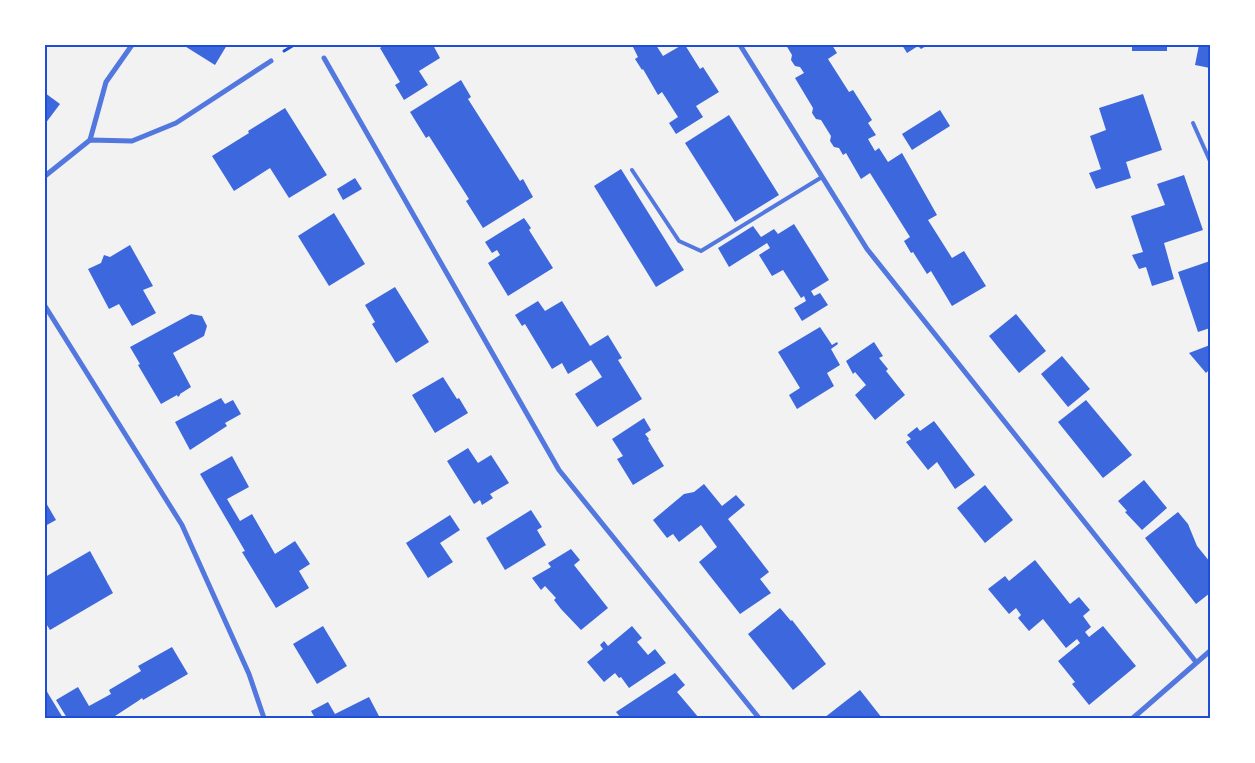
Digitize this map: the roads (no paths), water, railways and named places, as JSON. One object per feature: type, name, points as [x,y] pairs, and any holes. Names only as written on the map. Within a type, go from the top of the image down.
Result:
[{"type":"street","points":[[45,176],[90,140],[106,82],[132,45]]},
{"type":"street","points":[[740,45],[867,249],[1196,662]]},
{"type":"street","points":[[324,58],[559,470],[759,718]]},
{"type":"street","points":[[90,140],[132,141],[176,123],[271,61]]},
{"type":"street","points":[[45,306],[182,525],[249,674],[264,718]]},
{"type":"street","points":[[1133,718],[1210,651]]},
{"type":"lane","points":[[1192,123],[1210,161]]},
{"type":"lane","points":[[632,170],[679,241],[701,251],[822,177]]}]
